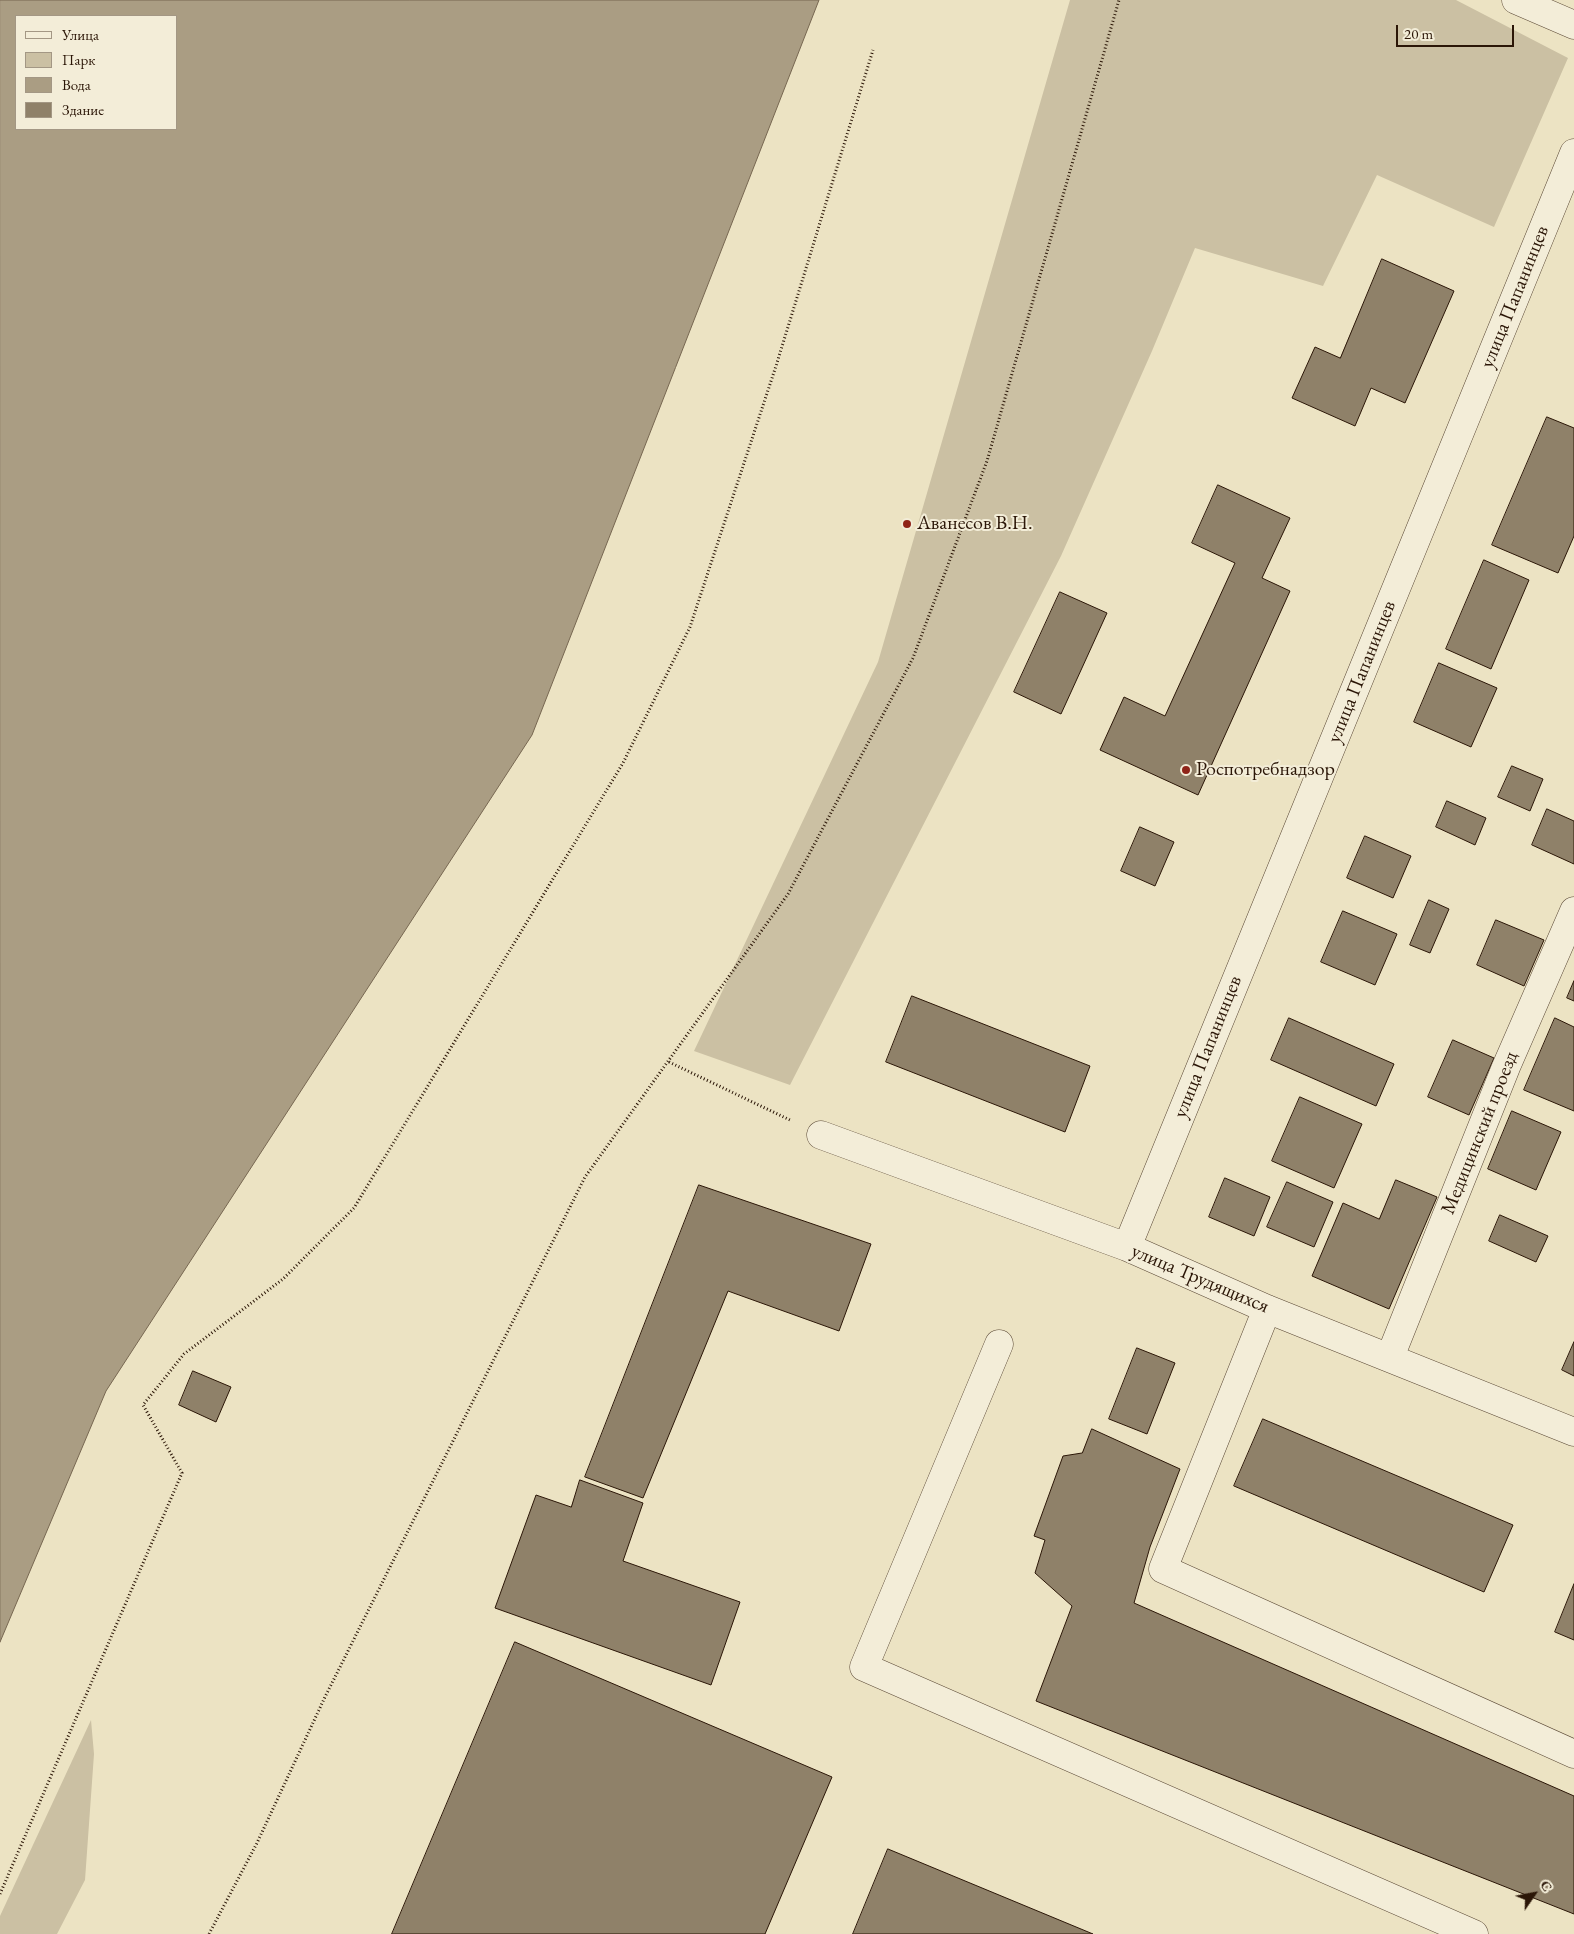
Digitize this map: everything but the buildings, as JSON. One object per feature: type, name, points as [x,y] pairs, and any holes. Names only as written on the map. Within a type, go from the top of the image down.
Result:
[{"type":"street","points":[[1516,0],[1574,25]]},
{"type":"street","name":"улица Папанинцев","points":[[1127,1247],[1574,153]]},
{"type":"street","name":"Медицинский проезд","points":[[1390,1357],[1506,1067],[1574,911]]},
{"type":"street","name":"улица Трудящихся","points":[[821,1135],[1127,1247],[1267,1308],[1574,1432]]},
{"type":"street","points":[[1267,1308],[1163,1569],[1574,1754]]},
{"type":"street","points":[[999,1344],[864,1666],[1474,1934]]},
{"type":"path","points":[[209,1934],[257,1843],[325,1697],[585,1177],[788,894],[913,658],[987,461],[1119,0]]},
{"type":"path","points":[[0,1894],[182,1473],[143,1405],[184,1354],[283,1279],[354,1208],[623,763],[690,627],[776,366],[873,50]]},
{"type":"path","points":[[669,1062],[821,1135]]},
{"type":"green space","points":[[1070,0],[1456,0],[1568,58],[1494,227],[1377,175],[1323,286],[1195,248],[1152,351],[1061,556],[790,1085],[694,1051],[878,662]]},
{"type":"green space","points":[[91,1720],[94,1754],[85,1880],[57,1934],[0,1934],[0,1916]]},
{"type":"water","points":[[0,0],[819,0],[532,735],[106,1391],[0,1642]]},
{"type":"place","name":"Аванесов В.Н.","points":[[907,524]]},
{"type":"place","name":"Роспотребнадзор","points":[[1186,770]]}]
